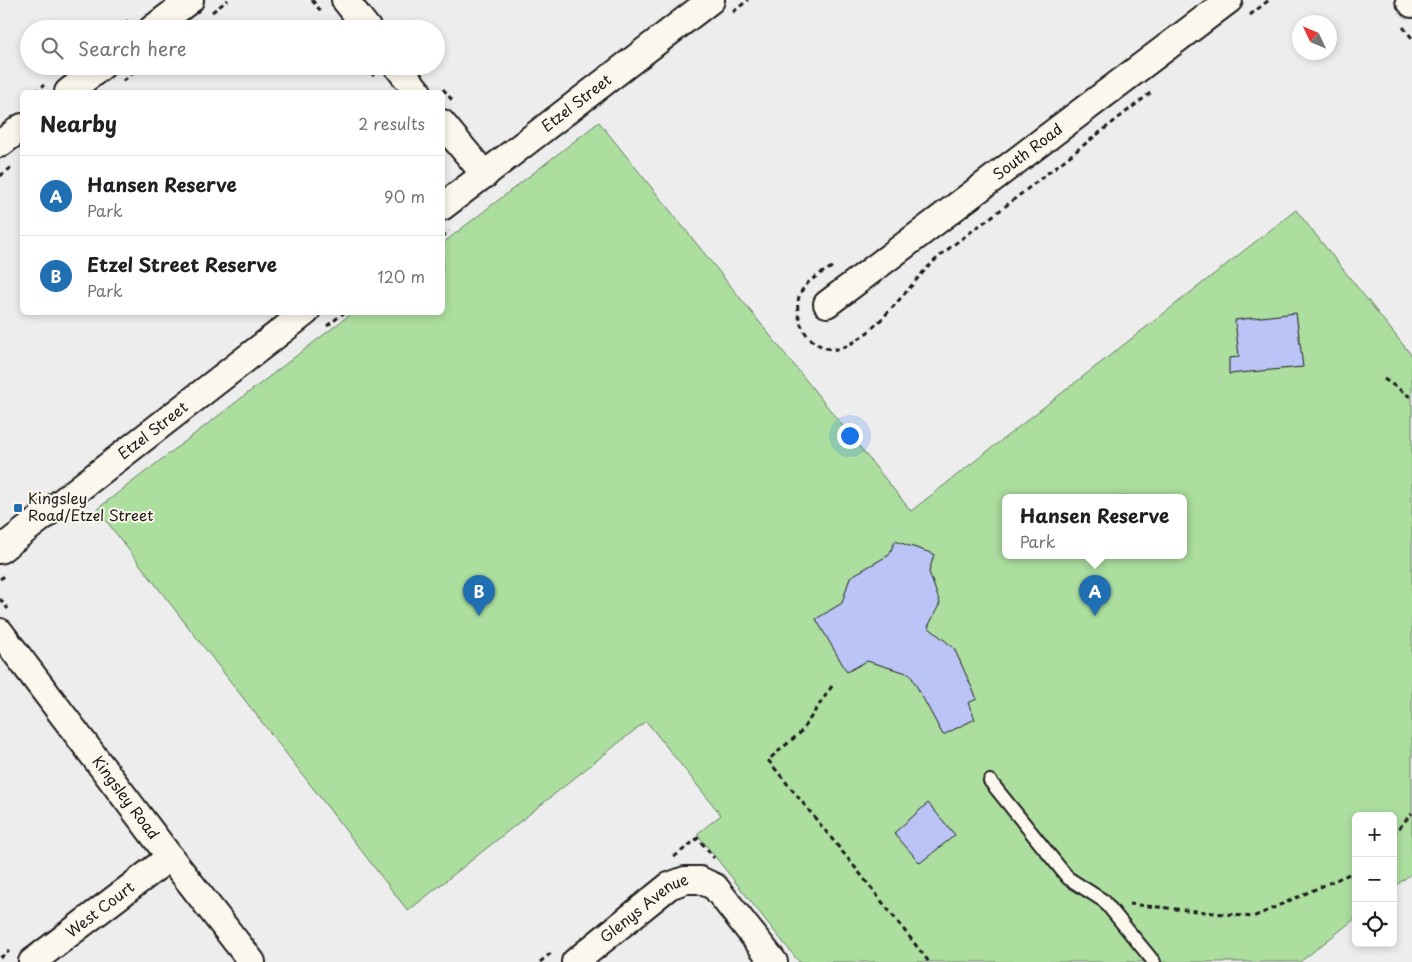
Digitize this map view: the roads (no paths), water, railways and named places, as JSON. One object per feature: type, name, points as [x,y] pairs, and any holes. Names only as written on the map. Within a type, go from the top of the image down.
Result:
[{"type":"street","points":[[164,20],[190,0]]},
{"type":"street","points":[[344,0],[361,20]]},
{"type":"street","name":"Etzel Street","points":[[445,205],[711,0]]},
{"type":"street","points":[[1409,0],[1412,4]]},
{"type":"street","name":"South Road","points":[[827,304],[1238,9]]},
{"type":"street","points":[[71,90],[90,75]]},
{"type":"street","points":[[405,75],[416,90]]},
{"type":"street","points":[[445,127],[484,175]]},
{"type":"street","points":[[0,144],[20,129]]},
{"type":"street","name":"Etzel Street","points":[[0,550],[302,315]]},
{"type":"street","name":"Kingsley Road","points":[[0,632],[252,962]]},
{"type":"street","name":"West Court","points":[[32,962],[170,857]]},
{"type":"street","name":"Glenys Avenue","points":[[575,962],[668,886],[685,880],[700,880],[715,887],[774,962]]},
{"type":"lane","points":[[990,781],[1068,878],[1104,900],[1154,962]]},
{"type":"place","name":"Kingsley Road/Etzel Street","points":[[18,508]]},
{"type":"place","name":"Etzel Street Reserve","points":[[479,616]]},
{"type":"place","name":"Hansen Reserve","points":[[1095,616]]}]
